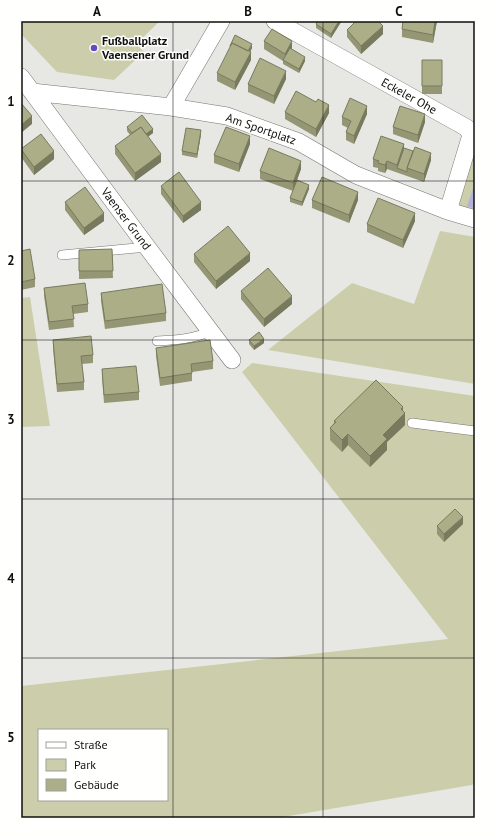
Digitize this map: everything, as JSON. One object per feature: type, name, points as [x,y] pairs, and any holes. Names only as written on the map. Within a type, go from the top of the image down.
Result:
[{"type":"street","points":[[171,107],[221,21]]},
{"type":"street","name":"Eckeler Ohe","points":[[275,21],[467,128],[471,135],[448,211]]},
{"type":"street","name":"Vaenser Grund","points":[[21,77],[147,247],[170,284],[211,331],[232,360]]},
{"type":"street","name":"Am Sportplatz","points":[[32,92],[171,107],[227,116],[299,142],[356,175],[448,211],[475,219]]},
{"type":"lane","points":[[62,255],[147,247]]},
{"type":"lane","points":[[157,341],[190,338],[211,331]]},
{"type":"lane","points":[[412,423],[475,430]]},
{"type":"green space","points":[[21,21],[160,21],[136,44],[144,52],[114,80],[57,72],[21,34]]},
{"type":"green space","points":[[467,152],[475,154],[475,218],[449,210]]},
{"type":"green space","points":[[440,231],[475,237],[475,384],[268,350],[352,283],[414,304]]},
{"type":"green space","points":[[30,297],[50,426],[21,427],[21,298]]},
{"type":"green space","points":[[252,363],[475,396],[475,783],[472,785],[277,818],[21,818],[21,686],[448,639],[242,372]]},
{"type":"water","points":[[475,183],[475,209],[467,206]]},
{"type":"building","points":[[318,21],[339,21],[331,34],[316,24]]},
{"type":"building","points":[[356,21],[378,21],[383,26],[361,46],[347,30]]},
{"type":"building","points":[[403,21],[435,21],[433,35],[402,29]]},
{"type":"building","points":[[272,29],[292,41],[285,54],[264,41]]},
{"type":"building","points":[[235,35],[252,44],[248,51],[232,43],[230,46]]},
{"type":"building","points":[[232,43],[251,52],[235,82],[217,73]]},
{"type":"building","points":[[290,48],[305,57],[299,69],[283,60]]},
{"type":"building","points":[[260,58],[286,71],[274,96],[248,84]]},
{"type":"building","points":[[422,60],[442,60],[442,86],[422,86]]},
{"type":"building","points":[[296,91],[316,102],[318,99],[329,105],[316,129],[285,112]]},
{"type":"building","points":[[350,98],[367,106],[354,136],[346,132],[351,121],[342,117]]},
{"type":"building","points":[[21,103],[32,116],[21,125]]},
{"type":"building","points":[[400,106],[425,114],[418,135],[393,127]]},
{"type":"building","points":[[142,115],[153,129],[146,134],[141,127],[132,133],[127,127]]},
{"type":"building","points":[[141,127],[161,154],[135,173],[115,146]]},
{"type":"building","points":[[226,127],[250,136],[239,164],[214,155]]},
{"type":"building","points":[[186,128],[201,130],[197,154],[182,151]]},
{"type":"building","points":[[41,134],[54,151],[34,167],[21,149]]},
{"type":"building","points":[[381,136],[404,144],[397,165],[387,161],[385,165],[378,163],[379,161],[373,159]]},
{"type":"building","points":[[415,147],[431,153],[424,174],[407,168]]},
{"type":"building","points":[[269,148],[301,161],[293,183],[260,171]]},
{"type":"building","points":[[404,148],[413,151],[407,172],[397,168]]},
{"type":"building","points":[[179,172],[201,202],[183,216],[161,186]]},
{"type":"building","points":[[322,177],[358,192],[349,215],[312,200]]},
{"type":"building","points":[[297,180],[309,185],[302,202],[290,198]]},
{"type":"building","points":[[85,187],[104,213],[84,228],[65,202]]},
{"type":"building","points":[[378,198],[415,213],[403,240],[367,224]]},
{"type":"building","points":[[228,226],[250,253],[216,281],[194,254]]},
{"type":"building","points":[[30,249],[35,279],[21,282],[21,251]]},
{"type":"building","points":[[112,249],[113,271],[79,271],[79,250]]},
{"type":"building","points":[[268,268],[292,296],[264,319],[241,291]]},
{"type":"building","points":[[85,283],[88,304],[72,306],[74,319],[49,322],[44,288]]},
{"type":"building","points":[[162,284],[166,313],[105,321],[101,293]]},
{"type":"building","points":[[259,332],[264,339],[254,346],[249,340]]},
{"type":"building","points":[[91,336],[93,355],[81,356],[84,382],[57,384],[53,340]]},
{"type":"building","points":[[210,340],[213,361],[191,364],[192,373],[160,378],[156,348]]},
{"type":"building","points":[[136,366],[139,392],[104,395],[102,369]]},
{"type":"building","points":[[376,380],[403,407],[401,409],[405,413],[383,435],[387,439],[370,456],[348,434],[342,440],[330,428],[336,422],[334,421]]},
{"type":"building","points":[[455,509],[463,517],[444,534],[437,526]]},
{"type":"place","name":"Fußballplatz Vaensener Grund","points":[[94,48]]}]
